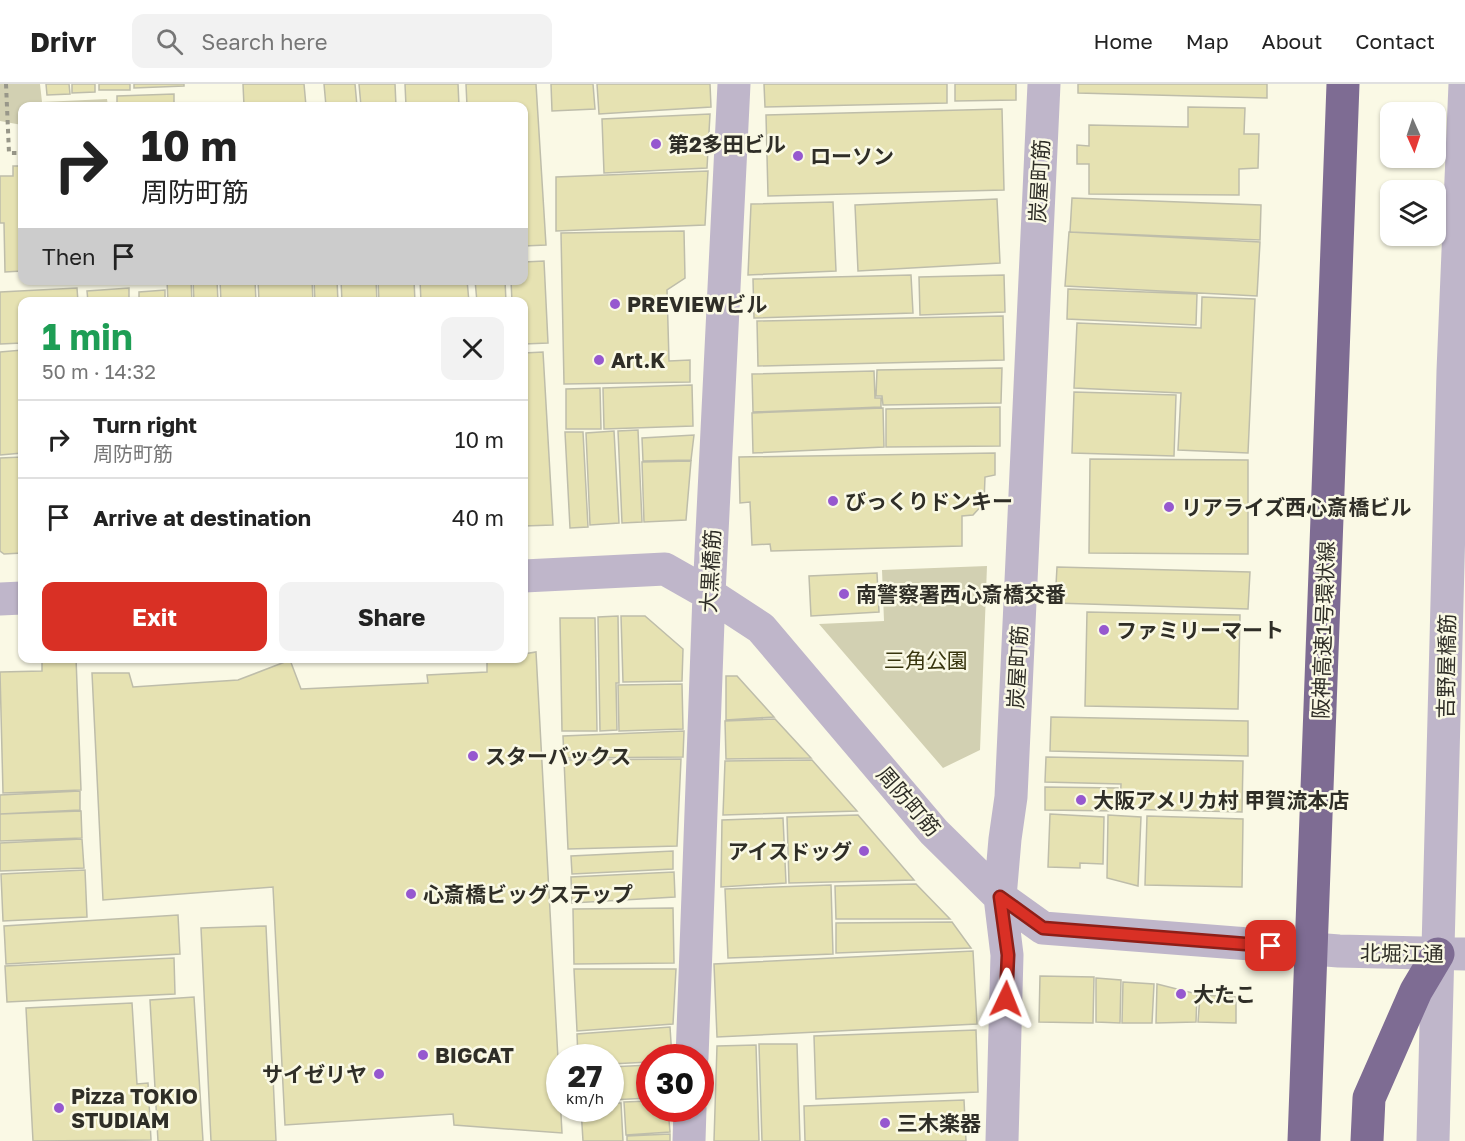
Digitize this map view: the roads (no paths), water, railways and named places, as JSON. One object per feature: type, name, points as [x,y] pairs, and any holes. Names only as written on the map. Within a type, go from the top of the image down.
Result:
[{"type":"highway","name":"阪神高速1号環状線","points":[[1304,1141],[1343,84]]},
{"type":"highway","points":[[1367,1141],[1368,1098],[1416,991],[1452,954]]},
{"type":"street","name":"大黒橋筋","points":[[693,1044],[709,594],[734,84]]},
{"type":"street","name":"炭屋町筋","points":[[1002,1141],[1008,955],[1000,897],[1011,797],[1044,84]]},
{"type":"street","name":"吉野屋橋筋","points":[[1432,1141],[1452,954],[1465,84]]},
{"type":"street","name":"周防町筋","points":[[528,576],[665,569],[761,628],[934,832],[1000,897],[1043,928],[1339,951]]},
{"type":"street","points":[[0,599],[18,598]]},
{"type":"street","name":"北堀江通","points":[[1339,951],[1452,954]]},
{"type":"street","points":[[689,1141],[690,1122]]},
{"type":"place","name":"第2多田ビル","points":[[656,144]]},
{"type":"place","name":"ローソン","points":[[798,156]]},
{"type":"place","name":"PREVIEWビル","points":[[615,304]]},
{"type":"place","name":"Art.K","points":[[599,360]]},
{"type":"place","name":"びっくりドンキー","points":[[833,501]]},
{"type":"place","name":"リアライズ西心斎橋ビル","points":[[1169,507]]},
{"type":"place","name":"南警察署西心斎橋交番","points":[[844,594]]},
{"type":"place","name":"ファミリーマート","points":[[1104,630]]},
{"type":"place","name":"スターバックス","points":[[473,756]]},
{"type":"place","name":"大阪アメリカ村 甲賀流本店","points":[[1081,800]]},
{"type":"place","name":"アイスドッグ","points":[[864,851]]},
{"type":"place","name":"心斎橋ビッグステップ","points":[[411,894]]},
{"type":"place","name":"大たこ","points":[[1181,994]]},
{"type":"place","name":"BIGCAT","points":[[423,1055]]},
{"type":"place","name":"サイゼリヤ","points":[[379,1074]]},
{"type":"place","name":"Pizza TOKIO STUDIAM","points":[[59,1108]]},
{"type":"place","name":"三木楽器","points":[[885,1123]]},
{"type":"park label","name":"三角公園","points":[[926,660]]}]
